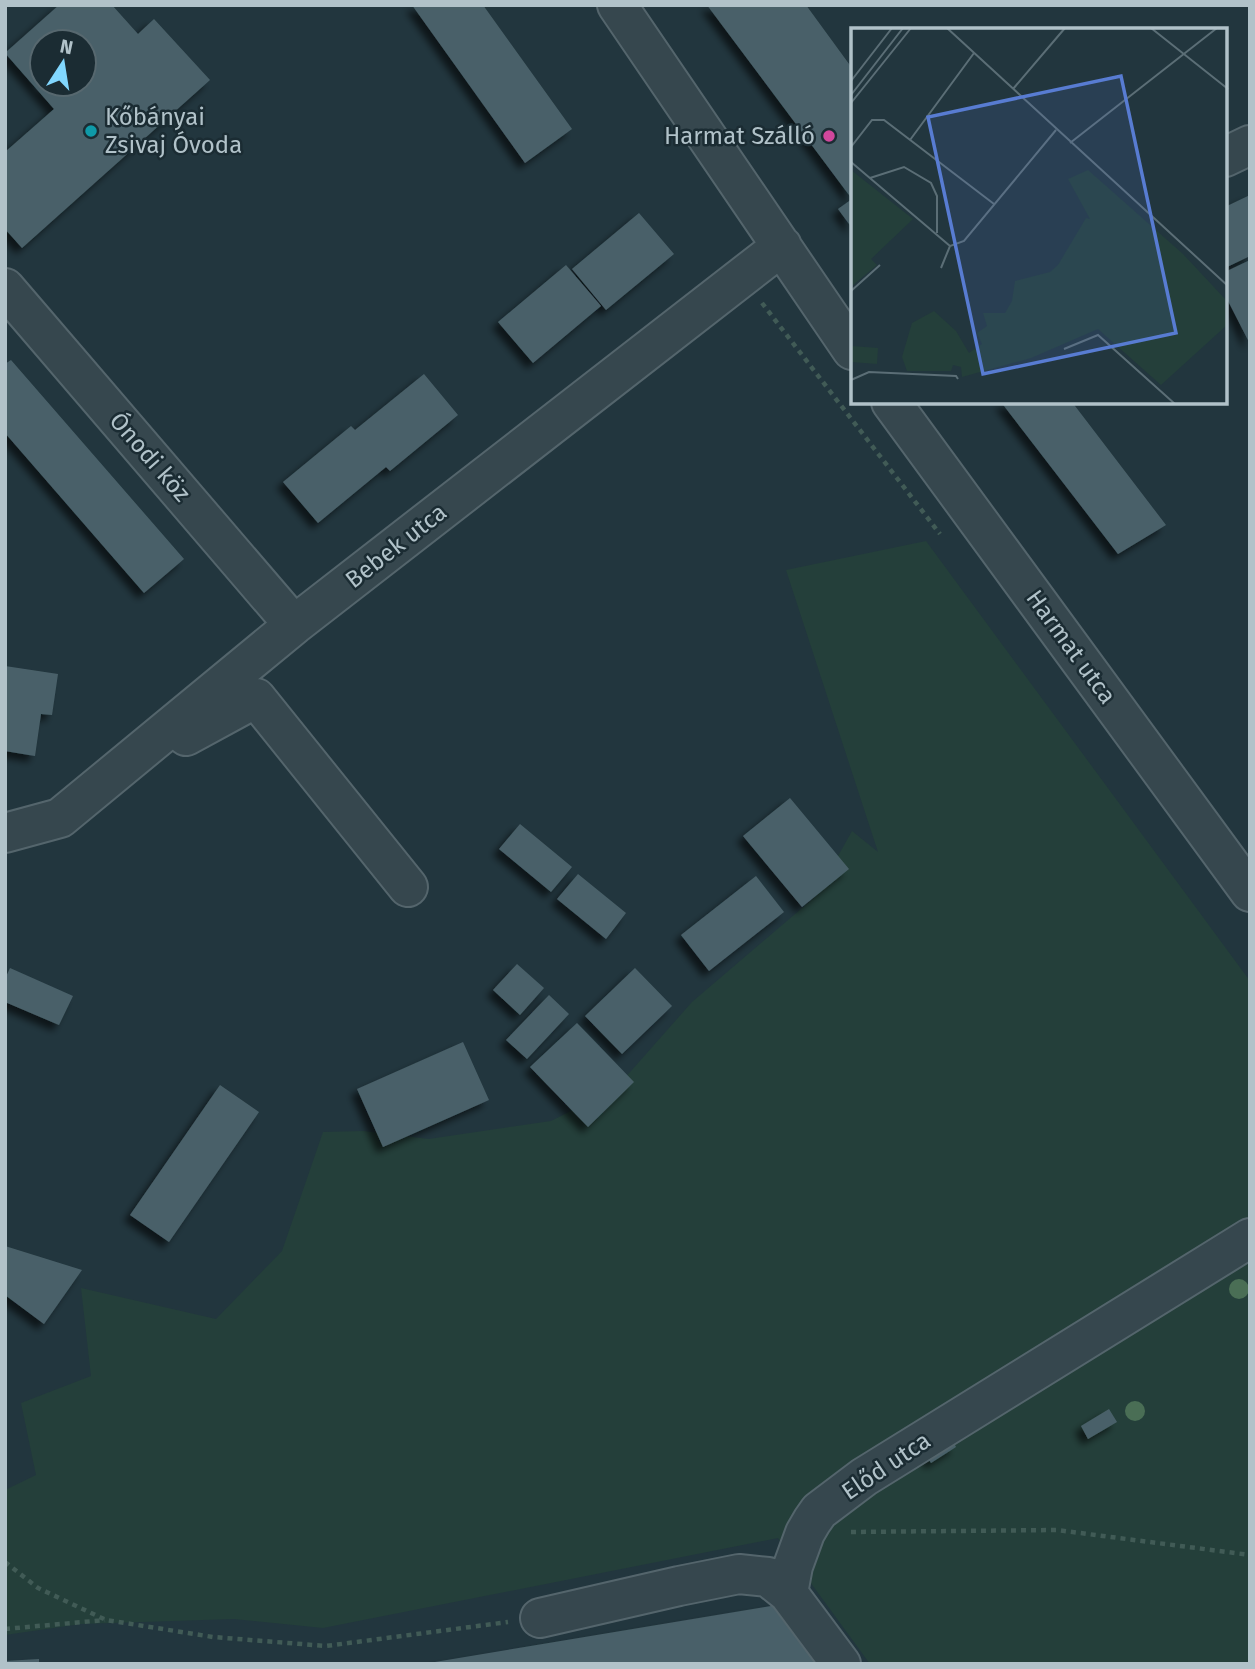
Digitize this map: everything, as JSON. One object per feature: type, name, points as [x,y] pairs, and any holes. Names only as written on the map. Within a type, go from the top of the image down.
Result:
[{"type":"street","points":[[617,5],[851,345]]},
{"type":"street","points":[[1227,156],[1250,145]]},
{"type":"street","name":"Bebek utca","points":[[5,833],[60,818],[294,625],[782,246]]},
{"type":"street","name":"Ónodi köz","points":[[5,288],[294,625]]},
{"type":"street","name":"Harmat utca","points":[[892,404],[1250,891]]},
{"type":"street","points":[[107,779],[256,698],[408,887]]},
{"type":"street","name":"Előd utca","points":[[788,1594],[793,1566],[805,1533],[819,1511],[864,1477],[1250,1238]]},
{"type":"street","points":[[540,1618],[739,1574],[768,1577],[788,1594],[841,1664]]},
{"type":"path","points":[[805,1533],[1057,1530],[1250,1555]]},
{"type":"path","points":[[5,1562],[38,1588],[106,1620]]},
{"type":"path","points":[[5,1629],[106,1620],[213,1637],[326,1646],[540,1618]]},
{"type":"green space","points":[[926,541],[1250,981],[1250,1664],[870,1664],[778,1538],[323,1628],[234,1619],[81,1624],[5,1635],[5,1490],[36,1475],[21,1403],[91,1376],[81,1288],[216,1319],[282,1251],[323,1132],[364,1131],[429,1139],[551,1121],[616,1088],[692,1002],[815,897],[852,831],[878,852],[786,570]]},
{"type":"building","name":"Kőbányai Zsivaj Óvoda","points":[[59,5],[112,5],[138,34],[154,19],[210,80],[22,248],[5,229],[5,152],[54,109],[44,98],[98,98],[98,28],[33,28]]},
{"type":"building","points":[[412,5],[483,5],[572,129],[525,163]]},
{"type":"building","name":"Harmat Szálló","points":[[707,5],[806,5],[851,67],[851,198]]},
{"type":"building","name":"Kőbányai Zsivaj Óvoda","points":[[28,33],[28,79],[5,53]]},
{"type":"building","points":[[1250,195],[1250,256],[1227,267],[1227,206]]},
{"type":"building","points":[[851,200],[851,227],[838,209]]},
{"type":"building","points":[[639,213],[674,254],[606,310],[572,269]]},
{"type":"building","points":[[1250,260],[1250,344],[1227,299],[1227,271]]},
{"type":"building","points":[[566,265],[601,306],[533,363],[498,322]]},
{"type":"building","points":[[11,360],[184,559],[144,593],[5,433],[5,364]]},
{"type":"building","points":[[424,374],[458,415],[390,471],[386,467],[318,523],[283,482],[351,426],[355,430]]},
{"type":"building","points":[[1003,404],[1074,404],[1166,525],[1118,554]]},
{"type":"building","points":[[5,666],[58,674],[52,715],[41,714],[35,756],[5,751]]},
{"type":"building","points":[[790,798],[849,869],[802,907],[743,836]]},
{"type":"building","points":[[520,824],[572,867],[551,892],[499,849]]},
{"type":"building","points":[[578,874],[626,913],[606,939],[557,899]]},
{"type":"building","points":[[756,876],[784,912],[709,971],[681,935]]},
{"type":"building","points":[[517,964],[544,988],[520,1015],[493,990]]},
{"type":"building","points":[[10,968],[73,996],[59,1025],[5,1002],[5,979]]},
{"type":"building","points":[[635,968],[672,1006],[622,1054],[585,1016]]},
{"type":"building","points":[[549,995],[569,1014],[527,1059],[506,1040]]},
{"type":"building","points":[[577,1023],[634,1082],[588,1127],[530,1067]]},
{"type":"building","points":[[463,1042],[489,1100],[383,1147],[357,1089]]},
{"type":"building","points":[[220,1085],[259,1112],[169,1242],[130,1215]]},
{"type":"building","points":[[5,1246],[82,1270],[44,1324],[5,1295]]},
{"type":"building","points":[[1109,1409],[1117,1422],[1088,1439],[1081,1426]]},
{"type":"building","points":[[951,1437],[956,1447],[931,1463],[925,1453]]},
{"type":"building","points":[[777,1605],[818,1664],[435,1664],[435,1662]]},
{"type":"building","points":[[39,1659],[39,1664],[5,1664],[5,1661]]},
{"type":"place","name":"Kőbányai Zsivaj Óvoda","points":[[91,131]]},
{"type":"place","name":"Harmat Szálló","points":[[829,136]]}]
